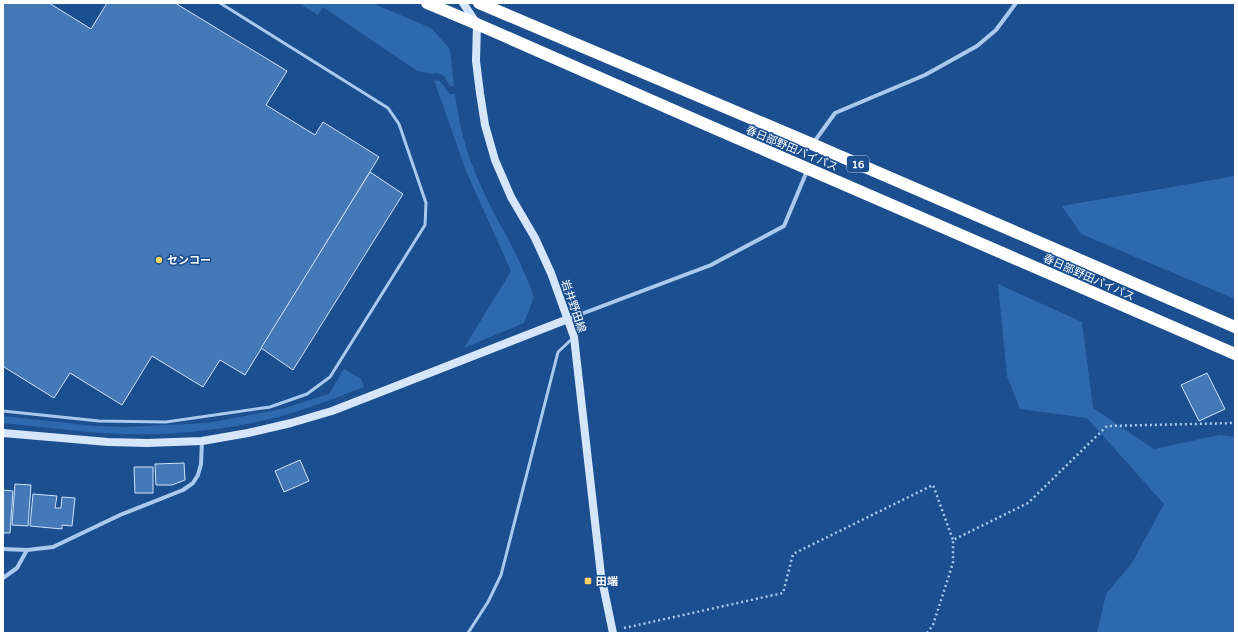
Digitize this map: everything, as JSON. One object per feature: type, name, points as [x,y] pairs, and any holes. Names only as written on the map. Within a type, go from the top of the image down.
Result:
[{"type":"highway","name":"春日部野田バイパス","points":[[427,3],[1235,354]]},
{"type":"highway","name":"春日部野田バイパス","points":[[479,3],[812,144],[1235,327]]},
{"type":"main road","points":[[463,3],[477,24]]},
{"type":"main road","name":"岩井野田線","points":[[477,24],[476,61],[480,93],[485,125],[495,160],[511,197],[535,238],[551,273],[574,337],[601,575],[613,632]]},
{"type":"main road","points":[[3,433],[108,442],[147,443],[202,441],[248,433],[291,423],[332,411],[568,319]]},
{"type":"street","points":[[812,144],[835,113],[925,75],[978,46],[996,30],[1016,3]]},
{"type":"street","points":[[568,319],[710,265],[784,226],[808,168]]},
{"type":"street","points":[[3,549],[27,550],[53,547],[120,515],[183,490],[193,483],[198,475],[201,464],[202,441]]},
{"type":"street","points":[[3,578],[17,568],[27,550]]},
{"type":"lane","points":[[3,411],[99,421],[166,422],[270,407],[307,394],[330,377],[425,225],[426,204],[399,124],[388,108],[220,3]]},
{"type":"lane","points":[[468,633],[488,602],[501,575],[558,352],[574,337]]},
{"type":"path","points":[[952,540],[1028,503],[1107,426],[1235,423]]},
{"type":"path","points":[[613,632],[783,593],[793,554],[933,485],[952,540],[953,563],[933,625],[927,633]]},
{"type":"shaded area","points":[[298,3],[372,3],[431,28],[450,49],[454,86],[450,86],[444,76],[438,73],[432,74],[417,71],[323,7],[318,15]]},
{"type":"shaded area","points":[[434,80],[439,81],[450,94],[455,94],[461,128],[471,162],[486,196],[520,263],[534,297],[524,323],[464,348],[511,271],[466,171]]},
{"type":"shaded area","points":[[1235,176],[1235,299],[1081,234],[1062,206]]},
{"type":"shaded area","points":[[998,284],[1082,322],[1093,408],[1154,449],[1219,435],[1235,437],[1235,633],[1097,633],[1106,594],[1132,563],[1164,504],[1087,418],[1020,409],[1007,376]]},
{"type":"shaded area","points":[[344,369],[361,379],[364,387],[289,414],[264,421],[234,426],[188,432],[119,434],[3,423],[3,416],[95,426],[125,427],[207,423],[282,409],[329,394]]},
{"type":"building","name":"センコー","points":[[3,3],[49,3],[91,29],[107,3],[175,3],[287,71],[266,105],[315,135],[323,122],[379,157],[245,375],[220,360],[203,387],[152,356],[122,405],[70,373],[54,398],[4,367],[3,368]]},
{"type":"building","points":[[370,172],[403,194],[293,370],[261,348]]},
{"type":"building","points":[[1207,373],[1225,409],[1199,421],[1181,385]]},
{"type":"building","points":[[300,460],[309,481],[284,492],[275,471]]},
{"type":"building","points":[[184,463],[185,480],[172,485],[156,485],[155,464]]},
{"type":"building","points":[[134,467],[153,467],[153,493],[135,493]]},
{"type":"building","points":[[15,484],[31,485],[28,526],[12,525]]},
{"type":"building","points":[[3,490],[13,491],[10,533],[3,533]]},
{"type":"building","points":[[33,494],[57,496],[55,508],[61,508],[62,497],[75,498],[72,526],[62,525],[62,529],[30,526]]},
{"type":"place","name":"センコー","points":[[159,260]]},
{"type":"place","name":"田端","points":[[588,581]]}]
